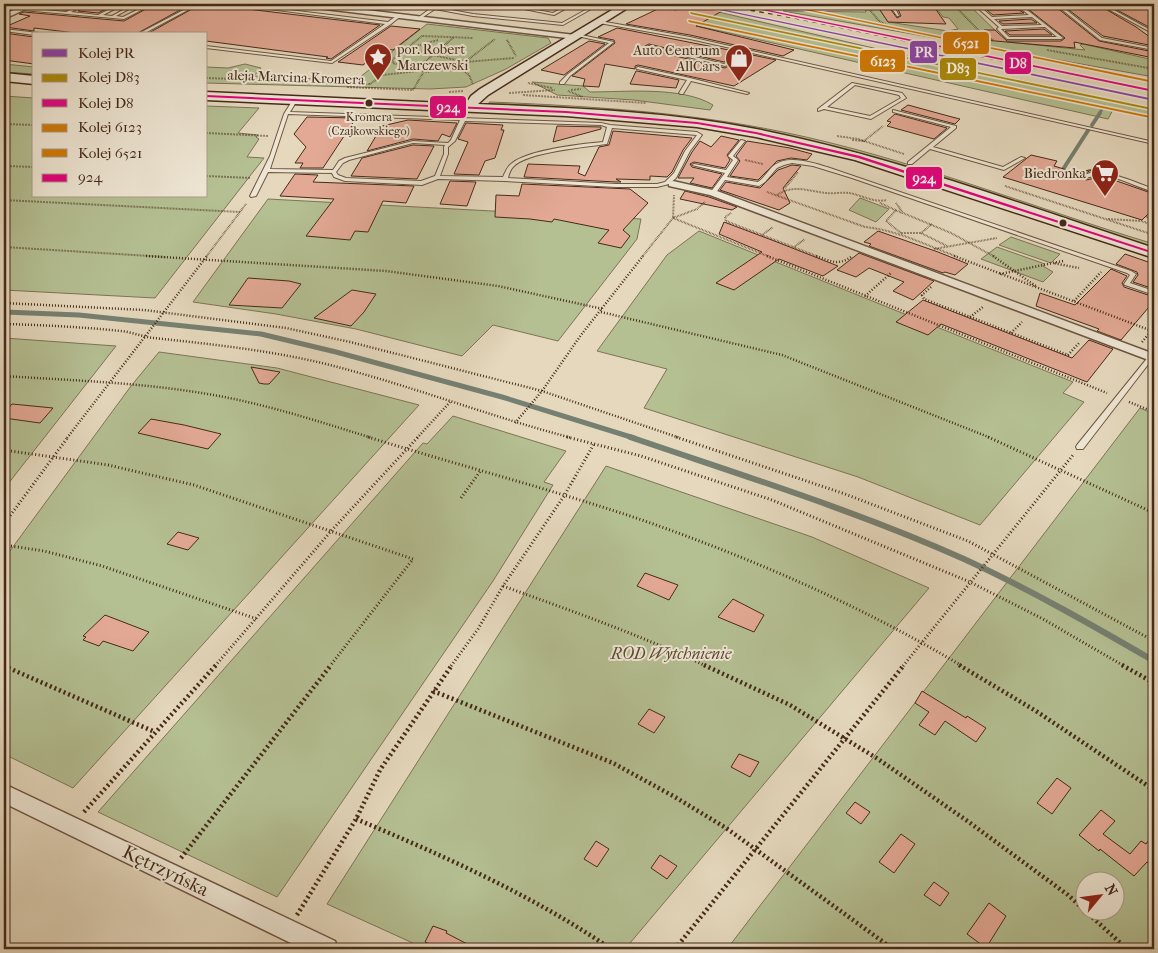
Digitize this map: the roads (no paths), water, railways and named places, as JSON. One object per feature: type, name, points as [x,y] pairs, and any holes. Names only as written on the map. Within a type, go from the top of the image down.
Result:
[{"type":"main road","points":[[473,103],[629,4]]},
{"type":"main road","points":[[4,77],[32,80]]},
{"type":"main road","points":[[4,84],[32,87]]},
{"type":"main road","name":"aleja Marcina Kromera","points":[[208,88],[473,103]]},
{"type":"main road","name":"aleja Marcina Kromera","points":[[208,96],[473,103]]},
{"type":"main road","points":[[473,103],[633,121],[697,123],[756,133],[859,157],[1154,253]]},
{"type":"main road","points":[[473,103],[609,104],[711,116],[788,130],[910,160],[1154,240]]},
{"type":"street","points":[[4,17],[33,4]]},
{"type":"street","points":[[300,4],[576,36]]},
{"type":"street","points":[[674,184],[713,193],[1153,356]]},
{"type":"street","name":"Kętrzyńska","points":[[4,793],[327,949]]},
{"type":"lane","points":[[68,12],[85,4]]},
{"type":"lane","points":[[100,15],[122,4]]},
{"type":"lane","points":[[112,16],[136,4]]},
{"type":"lane","points":[[4,8],[124,18],[151,4]]},
{"type":"lane","points":[[144,32],[197,4]]},
{"type":"lane","points":[[233,4],[390,23]]},
{"type":"lane","points":[[355,10],[367,4]]},
{"type":"lane","points":[[415,4],[473,15],[563,24],[598,4]]},
{"type":"lane","points":[[501,4],[554,14],[572,4]]},
{"type":"lane","points":[[891,4],[898,15]]},
{"type":"lane","points":[[979,4],[983,7],[1019,5],[1061,38],[1008,38],[999,29],[1001,27]]},
{"type":"lane","points":[[1060,4],[1057,4],[1101,39],[1154,49]]},
{"type":"lane","points":[[1101,4],[1154,33]]},
{"type":"lane","points":[[983,7],[981,9],[1001,27],[1046,26]]},
{"type":"lane","points":[[420,18],[434,8]]},
{"type":"lane","points":[[208,47],[332,62],[400,16]]},
{"type":"lane","points":[[991,18],[1033,16]]},
{"type":"lane","points":[[600,22],[690,38],[1154,143]]},
{"type":"lane","points":[[4,30],[32,33]]},
{"type":"lane","points":[[562,83],[569,74],[612,42],[576,36]]},
{"type":"lane","points":[[649,47],[726,65],[746,52]]},
{"type":"lane","points":[[638,68],[690,79],[717,88],[747,93]]},
{"type":"lane","points":[[681,93],[690,79]]},
{"type":"lane","points":[[854,84],[900,94],[904,98],[871,118],[822,109],[854,84]]},
{"type":"lane","points":[[253,196],[266,170],[288,113],[296,99]]},
{"type":"lane","points":[[895,111],[954,127],[910,160]]},
{"type":"lane","points":[[288,113],[602,124],[610,126],[633,121],[700,135],[686,155],[674,184],[631,185],[437,177],[422,183],[345,179],[336,176],[334,172]]},
{"type":"lane","points":[[334,172],[341,162],[347,159],[413,142],[448,144],[453,141],[463,119]]},
{"type":"lane","points":[[505,179],[511,165],[521,160],[563,148],[605,143],[610,126]]},
{"type":"lane","points":[[713,193],[736,160],[730,156],[743,141]]},
{"type":"lane","points":[[437,177],[448,144]]},
{"type":"lane","points":[[929,147],[1004,170],[1024,158]]},
{"type":"lane","points":[[724,178],[759,184],[776,166],[795,161],[854,177],[1108,264],[1133,274],[1127,284],[1154,293]]},
{"type":"lane","points":[[694,165],[728,172]]},
{"type":"lane","points":[[266,170],[334,172]]},
{"type":"lane","points":[[1086,176],[1094,173],[1103,174],[1154,191]]},
{"type":"lane","points":[[1080,447],[1153,356]]},
{"type":"waterway","points":[[1099,114],[1104,106]]},
{"type":"waterway","points":[[1092,125],[1100,113]]},
{"type":"waterway","points":[[1060,174],[1089,129]]},
{"type":"waterway","points":[[4,312],[79,315],[261,334],[336,352],[502,397],[634,438]]},
{"type":"waterway","points":[[630,437],[798,494],[882,525],[964,559],[1084,621],[1154,661]]},
{"type":"railway","points":[[715,4],[791,17],[1154,92]]},
{"type":"rail line","name":"PR","points":[[693,4],[1154,100]]},
{"type":"rail line","name":"D8","points":[[735,4],[1154,91]]},
{"type":"rail line","name":"6521","points":[[778,4],[1154,82]]},
{"type":"rail line","name":"D83","points":[[691,13],[1152,109]]},
{"type":"rail line","name":"6123","points":[[689,21],[1150,117]]},
{"type":"place","name":"por. Robert Marczewski","points":[[378,81]]},
{"type":"place","name":"Auto Centrum AllCars","points":[[739,82]]},
{"type":"place","name":"Kromera (Czajkowskiego)","points":[[369,103]]},
{"type":"place","name":"Biedronka","points":[[1105,197]]},
{"type":"park label","name":"ROD Wytchnienie","points":[[671,653]]}]
